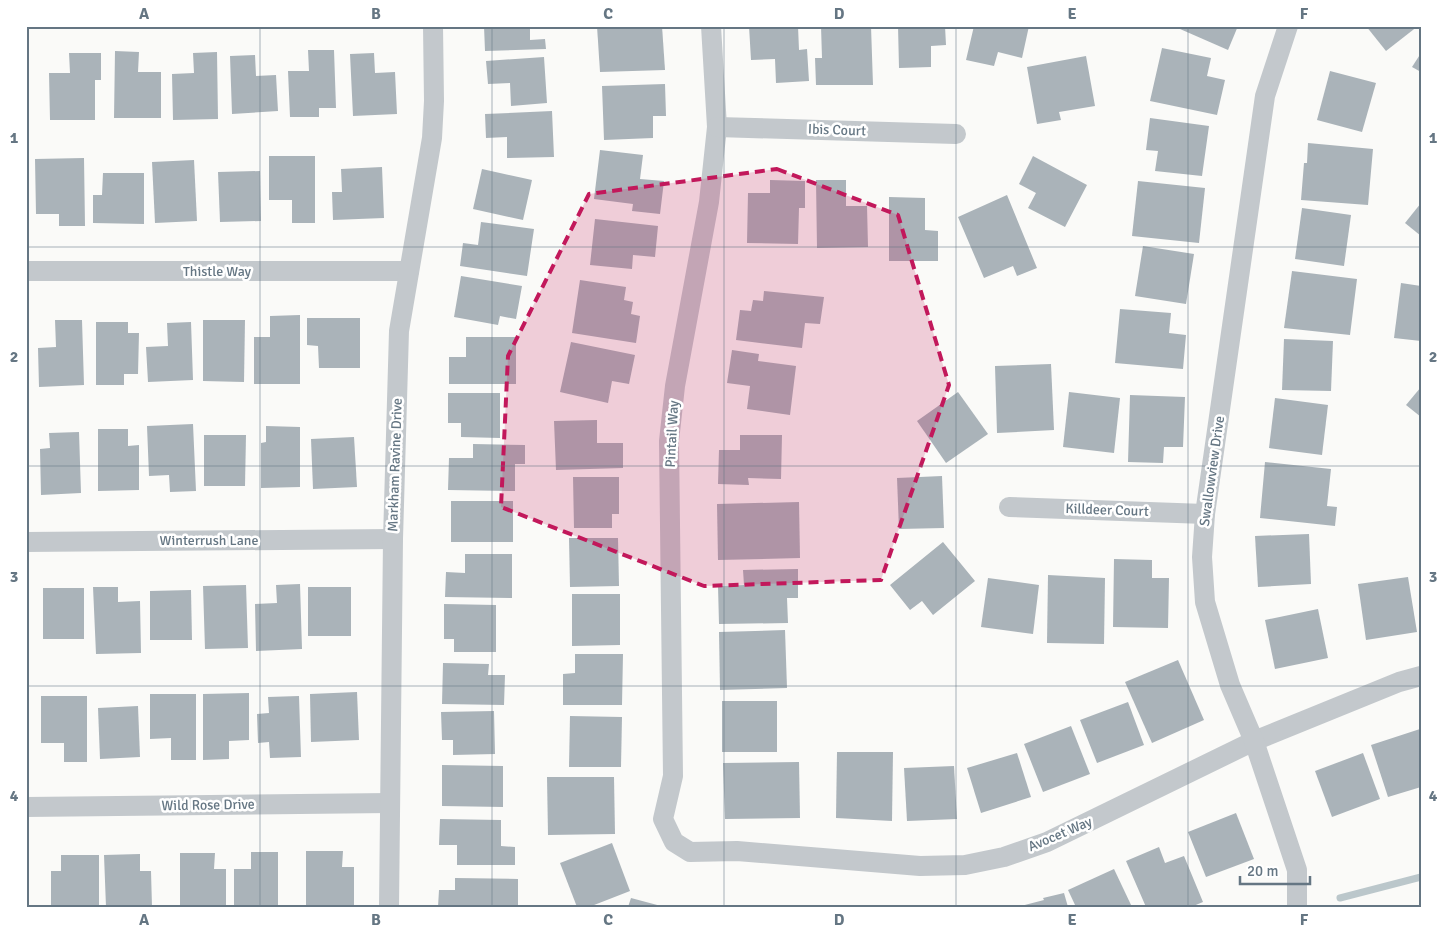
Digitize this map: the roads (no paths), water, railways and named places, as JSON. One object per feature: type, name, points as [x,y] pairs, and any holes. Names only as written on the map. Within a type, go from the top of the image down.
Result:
[{"type":"street","name":"Markham Ravine Drive","points":[[389,907],[392,539],[399,331],[432,138],[434,101],[433,26]]},
{"type":"street","name":"Pintail Way","points":[[674,842],[663,819],[672,776],[670,441],[675,386],[710,202],[717,127],[711,26]]},
{"type":"street","name":"Swallowview Drive","points":[[1288,26],[1265,96],[1205,514],[1202,557],[1205,602],[1230,685],[1254,741],[1297,870],[1297,907]]},
{"type":"street","name":"Ibis Court","points":[[717,127],[956,134]]},
{"type":"street","name":"Thistle Way","points":[[26,271],[409,271]]},
{"type":"street","name":"Killdeer Court","points":[[1009,507],[1205,514]]},
{"type":"street","name":"Winterrush Lane","points":[[26,542],[392,539]]},
{"type":"street","name":"Avocet Way","points":[[674,842],[690,852],[737,851],[920,866],[965,865],[1004,857],[1047,842],[1254,741],[1400,682],[1421,676]]},
{"type":"street","name":"Wild Rose Drive","points":[[26,807],[390,804]]},
{"type":"waterway","points":[[1340,898],[1421,877]]}]
